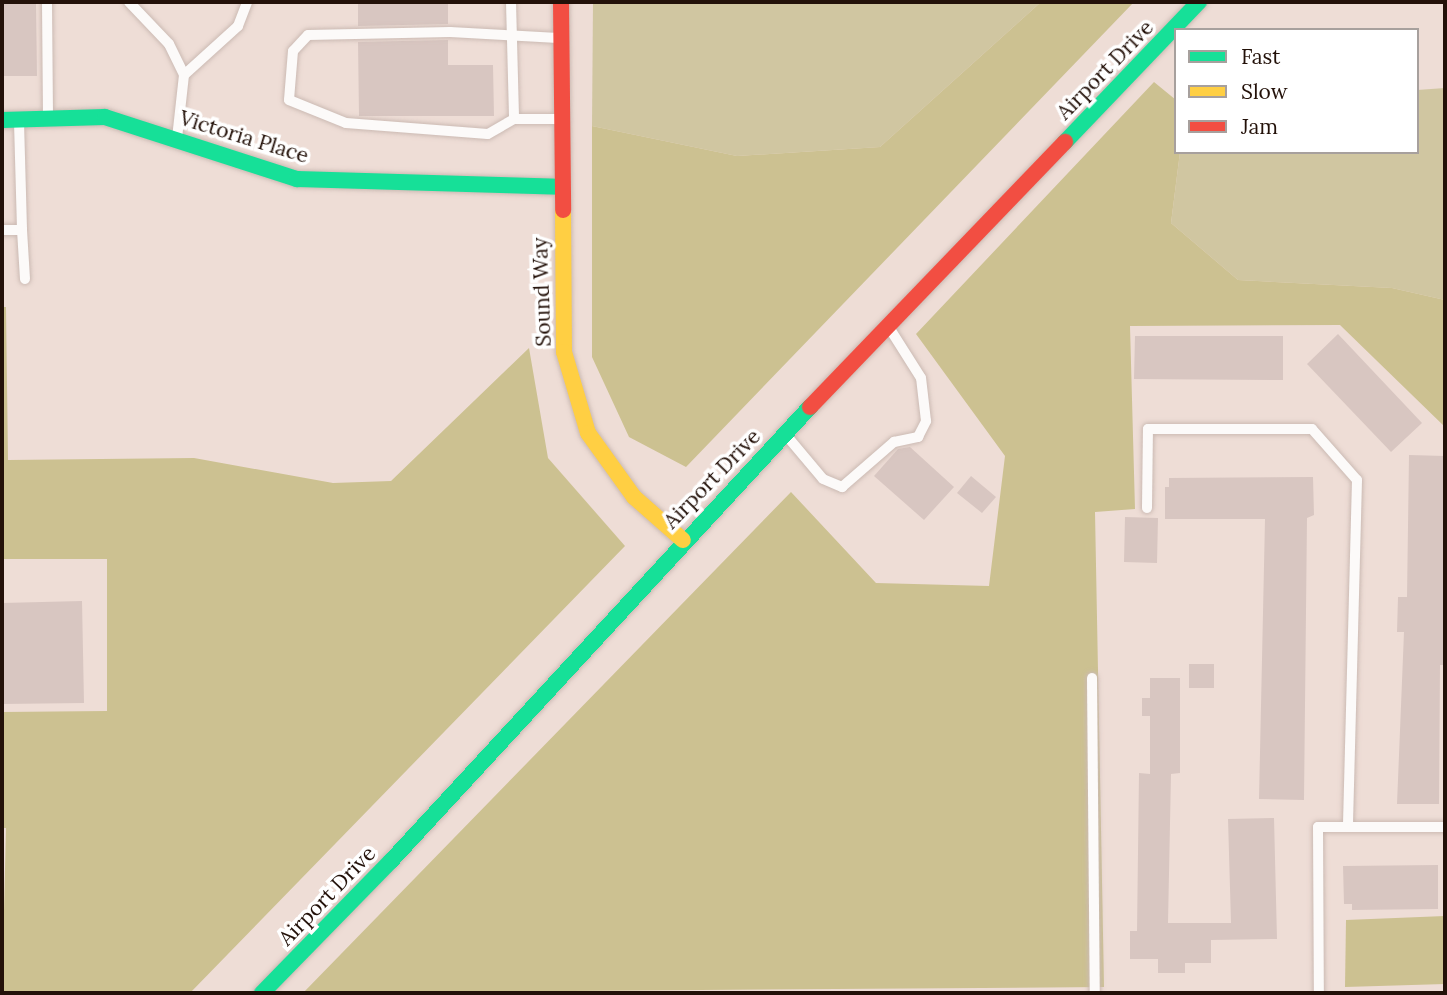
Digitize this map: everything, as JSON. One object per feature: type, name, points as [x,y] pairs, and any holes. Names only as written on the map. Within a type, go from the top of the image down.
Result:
[{"type":"main road","name":"Sound Way","points":[[561,2],[560,187],[564,352],[588,433],[634,497],[682,540]]},
{"type":"main road","name":"Airport Drive","points":[[262,993],[391,861],[682,540],[1199,2]]},
{"type":"main road","name":"Victoria Place","points":[[10,120],[106,117],[297,179],[560,187]]},
{"type":"lane","points":[[47,2],[48,118]]},
{"type":"lane","points":[[129,2],[169,44],[184,75],[177,138]]},
{"type":"lane","points":[[184,75],[238,26],[247,2]]},
{"type":"lane","points":[[511,2],[514,119]]},
{"type":"lane","points":[[561,38],[308,35],[293,51],[289,100],[346,123],[488,134],[514,119],[561,119]]},
{"type":"lane","points":[[10,120],[22,230],[24,279]]},
{"type":"lane","points":[[2,230],[22,230]]},
{"type":"lane","points":[[785,434],[823,479],[842,487],[894,442],[918,437],[926,421],[921,378],[888,326]]},
{"type":"lane","points":[[1147,509],[1148,429],[1312,429],[1357,480],[1348,827]]},
{"type":"lane","points":[[1092,678],[1095,993]]},
{"type":"lane","points":[[1319,993],[1318,827],[1445,827]]},
{"type":"shaded area","points":[[593,2],[1041,2],[880,147],[737,156],[592,126]]},
{"type":"shaded area","points":[[1041,2],[1134,2],[686,467],[629,437],[592,357],[592,126],[737,156],[880,147]]},
{"type":"shaded area","points":[[1154,82],[1174,98],[1174,154],[1180,154],[1171,223],[1238,280],[1392,288],[1445,300],[1445,427],[1340,325],[1130,326],[1135,509],[1095,512],[1104,987],[303,993],[791,492],[876,583],[989,586],[1005,456],[916,334]]},
{"type":"shaded area","points":[[1445,88],[1445,300],[1392,288],[1238,280],[1171,223],[1180,154],[1419,154],[1419,90]]},
{"type":"shaded area","points":[[2,307],[6,307],[8,460],[194,458],[333,483],[391,481],[529,348],[548,458],[625,546],[190,993],[2,993],[6,828],[2,828],[2,712],[107,711],[107,559],[2,559]]},
{"type":"shaded area","points":[[1445,916],[1445,984],[1345,987],[1346,920]]},
{"type":"building","points":[[2,2],[36,2],[37,76],[2,76]]},
{"type":"building","points":[[358,2],[448,2],[448,24],[358,26]]},
{"type":"building","points":[[448,40],[448,65],[493,65],[494,116],[359,116],[358,42]]},
{"type":"building","points":[[1338,334],[1422,423],[1391,452],[1307,364]]},
{"type":"building","points":[[1135,336],[1283,336],[1283,380],[1134,379]]},
{"type":"building","points":[[910,447],[954,487],[924,520],[874,476],[898,449]]},
{"type":"building","points":[[1409,455],[1445,456],[1445,665],[1440,665],[1439,804],[1397,804],[1404,632],[1397,632],[1398,597],[1407,597]]},
{"type":"building","points":[[971,476],[996,497],[982,513],[957,493]]},
{"type":"building","points":[[1313,477],[1314,515],[1307,518],[1304,800],[1259,799],[1265,519],[1165,519],[1165,487],[1169,487],[1169,478]]},
{"type":"building","points":[[1125,517],[1158,518],[1157,563],[1124,562]]},
{"type":"building","points":[[82,601],[84,703],[2,704],[2,603]]},
{"type":"building","points":[[1189,664],[1214,664],[1214,688],[1189,688]]},
{"type":"building","points":[[1150,678],[1180,678],[1180,773],[1171,774],[1168,923],[1231,923],[1228,819],[1274,818],[1277,939],[1211,940],[1211,963],[1185,963],[1185,973],[1158,973],[1158,959],[1130,959],[1130,931],[1137,931],[1139,773],[1150,774],[1150,716],[1142,716],[1142,698],[1150,698]]},
{"type":"building","points":[[1438,865],[1438,909],[1352,910],[1352,904],[1344,904],[1343,866]]},
{"type":"traffic: fast","points":[[1174,28],[1199,2]]},
{"type":"traffic: fast","points":[[1065,142],[1174,28]]},
{"type":"traffic: fast","points":[[2,120],[105,117],[297,179],[560,187]]},
{"type":"traffic: fast","points":[[262,993],[391,861],[810,407]]},
{"type":"traffic: slow","points":[[563,210],[564,352],[588,433],[634,497],[683,540]]},
{"type":"traffic: jam","points":[[561,2],[563,210]]},
{"type":"traffic: jam","points":[[810,407],[1065,142]]}]
